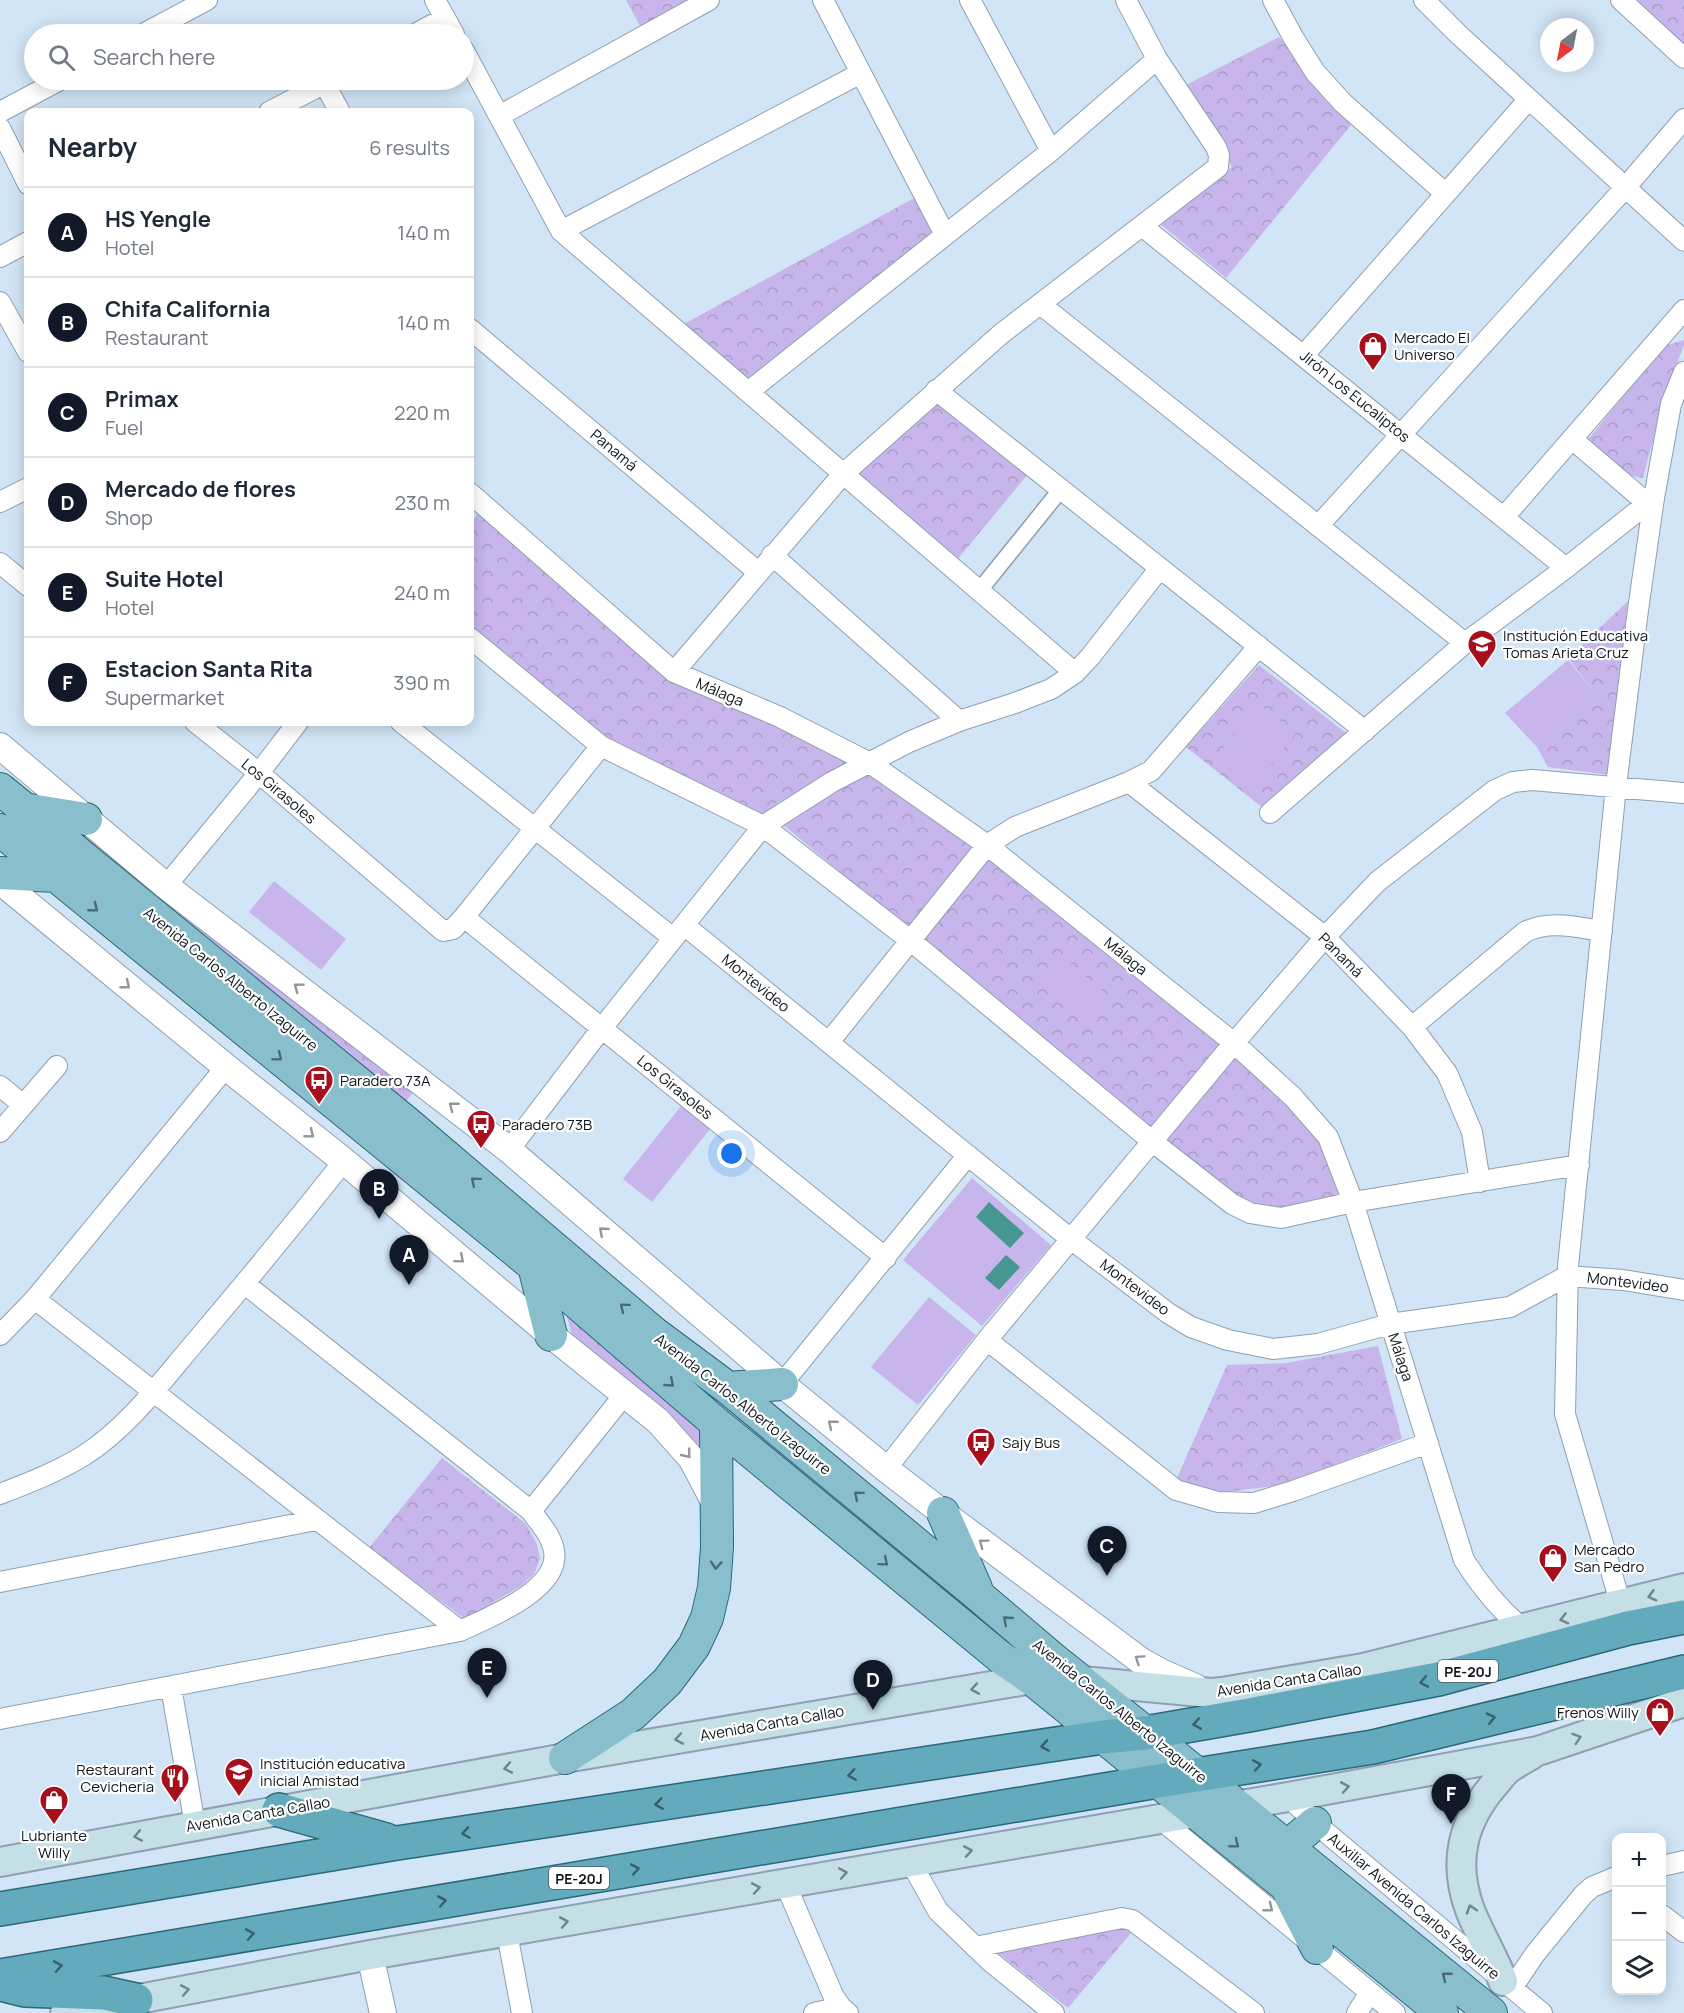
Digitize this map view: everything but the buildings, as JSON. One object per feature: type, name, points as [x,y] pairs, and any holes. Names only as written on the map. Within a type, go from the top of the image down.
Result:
[{"type":"highway","name":"Avenida Canta Callao","points":[[0,1909],[397,1843],[1103,1737],[1145,1733],[1438,1679],[1617,1631],[1684,1617]]},
{"type":"highway","name":"PE-20J","points":[[0,1976],[1158,1781],[1373,1747],[1684,1672]]},
{"type":"highway","points":[[279,1810],[397,1843]]},
{"type":"highway","points":[[0,1984],[25,1990],[104,1993],[136,2000]]},
{"type":"main road","points":[[11,799],[86,819]]},
{"type":"main road","name":"Avenida Carlos Alberto Izaguirre","points":[[11,799],[406,1122],[646,1344],[717,1423],[1000,1657],[1032,1679],[1442,2013]]},
{"type":"main road","name":"Avenida Carlos Alberto Izaguirre","points":[[0,830],[534,1266],[646,1344],[728,1388],[1052,1658],[1491,2013]]},
{"type":"main road","points":[[0,873],[55,876]]},
{"type":"main road","points":[[240,1027],[258,1026],[265,1016],[265,1007]]},
{"type":"main road","points":[[534,1266],[551,1335]]},
{"type":"main road","points":[[728,1388],[782,1384]]},
{"type":"main road","points":[[565,1758],[633,1714],[667,1682],[694,1646],[706,1618],[714,1588],[717,1547],[717,1423]]},
{"type":"main road","points":[[943,1513],[978,1595]]},
{"type":"main road","name":"Avenida Canta Callao","points":[[0,1862],[565,1758],[1032,1679],[1082,1681],[1211,1693],[1363,1668],[1684,1588]]},
{"type":"main road","points":[[65,2013],[370,1955],[1288,1797],[1538,1750],[1684,1702]]},
{"type":"main road","points":[[1508,1984],[1491,1950],[1481,1937],[1469,1907],[1461,1872],[1461,1848],[1471,1819],[1486,1794],[1507,1770],[1538,1750]]},
{"type":"main road","points":[[1287,1847],[1315,1823]]},
{"type":"main road","points":[[1284,1884],[1317,1948]]},
{"type":"street","points":[[162,24],[207,0]]},
{"type":"street","points":[[435,0],[449,24]]},
{"type":"street","points":[[499,116],[709,0]]},
{"type":"street","points":[[823,0],[945,235]]},
{"type":"street","points":[[970,0],[1051,151]]},
{"type":"street","points":[[674,672],[843,474],[936,390],[1040,304],[1218,167],[1220,162],[1216,147],[1157,59],[1126,0]]},
{"type":"street","points":[[1273,0],[1293,37],[1316,72],[1343,104],[1446,194]]},
{"type":"street","points":[[1424,0],[1458,34],[1684,241]]},
{"type":"street","points":[[1621,0],[1684,58]]},
{"type":"street","points":[[748,392],[1051,151],[1157,59]]},
{"type":"street","points":[[474,70],[561,231],[1075,673]]},
{"type":"street","points":[[561,231],[861,73]]},
{"type":"street","points":[[0,112],[41,90]]},
{"type":"street","points":[[277,108],[311,90]]},
{"type":"street","points":[[331,90],[338,108]]},
{"type":"street","points":[[1304,355],[1529,99]]},
{"type":"street","points":[[1318,526],[1625,188],[1684,118]]},
{"type":"street","points":[[0,128],[24,176]]},
{"type":"street","name":"Jirón Los Eucaliptos","points":[[1142,226],[1566,568]]},
{"type":"street","points":[[0,257],[24,244]]},
{"type":"street","points":[[0,302],[24,345]]},
{"type":"street","points":[[1040,304],[1465,643]]},
{"type":"street","points":[[1504,517],[1684,310]]},
{"type":"street","name":"Panamá","points":[[474,332],[758,572]]},
{"type":"street","points":[[1621,1605],[1565,1414],[1567,1276],[1616,786],[1651,501],[1671,404],[1684,372]]},
{"type":"street","points":[[936,390],[1365,731]]},
{"type":"street","points":[[1572,439],[1651,501]]},
{"type":"street","points":[[979,591],[1062,488]]},
{"type":"street","points":[[0,502],[24,490]]},
{"type":"street","points":[[1270,813],[1465,643],[1651,501]]},
{"type":"street","name":"Málaga","points":[[474,505],[674,672],[780,717],[870,763],[987,845],[1234,1043],[1293,1098],[1328,1137],[1353,1202],[1464,1560],[1480,1585],[1523,1629]]},
{"type":"street","points":[[772,555],[959,721]]},
{"type":"street","points":[[0,563],[24,583]]},
{"type":"street","points":[[509,1150],[602,1028],[763,826],[832,782],[909,742],[959,721],[1042,692],[1075,673],[1160,568]]},
{"type":"street","points":[[474,641],[601,746],[763,826],[911,941],[1152,1142],[1232,1204],[1250,1213],[1281,1218],[1353,1202],[1579,1165]]},
{"type":"street","points":[[829,1042],[987,845],[1016,827],[1151,771],[1259,646]]},
{"type":"street","name":"Los Girasoles","points":[[200,726],[259,773],[443,932],[453,929],[464,916],[886,1258]]},
{"type":"street","points":[[166,886],[295,726]]},
{"type":"street","name":"Montevideo","points":[[406,726],[535,830],[829,1042],[1072,1240],[1168,1313],[1191,1327],[1228,1340],[1273,1349],[1318,1344],[1390,1324],[1510,1307],[1567,1276],[1623,1280],[1684,1290]]},
{"type":"street","name":"Avenida Carlos Alberto Izaguirre","points":[[0,746],[166,886],[509,1150],[782,1384],[886,1469],[1141,1661],[1184,1683],[1211,1693]]},
{"type":"street","points":[[464,916],[601,746]]},
{"type":"street","points":[[886,1469],[987,1340],[1234,1043],[1325,937],[1377,882],[1495,790],[1513,782],[1532,780],[1684,793]]},
{"type":"street","name":"Panamá","points":[[1129,782],[1325,937],[1412,1027],[1447,1073],[1472,1132],[1479,1182]]},
{"type":"street","points":[[0,881],[226,1067],[345,1161],[551,1335],[658,1421],[691,1458],[717,1507]]},
{"type":"street","points":[[1412,1027],[1525,932],[1534,927],[1559,925],[1602,931]]},
{"type":"street","points":[[0,1132],[57,1066]]},
{"type":"street","points":[[0,1335],[35,1299],[226,1067]]},
{"type":"street","points":[[0,1086],[23,1105]]},
{"type":"street","points":[[782,1384],[968,1155]]},
{"type":"street","points":[[0,1494],[45,1476],[83,1456],[119,1428],[153,1392],[245,1284],[345,1161]]},
{"type":"street","points":[[0,1719],[460,1631],[508,1608],[540,1586],[553,1568],[555,1553],[550,1537],[531,1511],[245,1284]]},
{"type":"street","points":[[35,1299],[460,1631]]},
{"type":"street","points":[[987,1340],[1176,1490],[1218,1502],[1254,1503],[1428,1443]]},
{"type":"street","points":[[531,1511],[625,1394]]},
{"type":"street","points":[[0,1582],[316,1520]]},
{"type":"street","points":[[171,1687],[195,1825]]},
{"type":"street","name":"Auxiliar Avenida Carlos Izaguirre","points":[[1288,1797],[1315,1823],[1542,2013]]},
{"type":"street","points":[[1159,1818],[1395,2013]]},
{"type":"street","points":[[910,1861],[938,1911],[975,1947],[1054,2013]]},
{"type":"street","points":[[1666,1865],[1684,1861]]},
{"type":"street","points":[[1508,1984],[1583,1895],[1592,1887],[1612,1879]]},
{"type":"street","points":[[785,1883],[833,1995],[845,2010]]},
{"type":"street","points":[[975,1947],[1122,1918],[1132,1920],[1254,2013]]},
{"type":"street","points":[[1666,1918],[1684,1932]]},
{"type":"street","points":[[507,1933],[522,2013]]},
{"type":"street","points":[[370,1955],[383,2013]]},
{"type":"street","points":[[1357,2013],[1370,1992]]},
{"type":"street","points":[[814,2013],[845,2010]]},
{"type":"green space","points":[[626,0],[709,0],[645,35]]},
{"type":"green space","points":[[1636,0],[1684,0],[1684,44]]},
{"type":"green space","points":[[1279,37],[1351,125],[1226,278],[1159,223],[1232,167],[1186,85]]},
{"type":"green space","points":[[916,197],[936,233],[749,379],[682,325]]},
{"type":"green space","points":[[1684,340],[1664,398],[1643,478],[1627,475],[1586,442],[1664,346]]},
{"type":"green space","points":[[937,401],[1028,474],[957,560],[856,474]]},
{"type":"green space","points":[[478,514],[660,670],[855,762],[777,803],[761,819],[617,747],[474,628],[474,519]]},
{"type":"green space","points":[[1628,601],[1610,775],[1548,767],[1537,747],[1597,696],[1568,658]]},
{"type":"green space","points":[[1568,660],[1597,696],[1537,747],[1505,713]]},
{"type":"green space","points":[[1259,665],[1351,737],[1267,811],[1186,747]]},
{"type":"green space","points":[[1259,704],[1296,733],[1250,791],[1213,761]]},
{"type":"green space","points":[[867,773],[976,843],[909,929],[781,823]]},
{"type":"green space","points":[[48,815],[71,815],[413,1093],[403,1105]]},
{"type":"green space","points":[[990,853],[1222,1041],[1150,1129],[921,941]]},
{"type":"green space","points":[[274,881],[346,939],[321,970],[249,912]]},
{"type":"green space","points":[[1060,954],[1108,995],[1085,1020],[1038,980]]},
{"type":"green space","points":[[1235,1054],[1274,1086],[1323,1140],[1344,1195],[1283,1213],[1252,1208],[1164,1142]]},
{"type":"green space","points":[[681,1106],[710,1129],[652,1202],[623,1179]]},
{"type":"green space","points":[[972,1178],[1051,1245],[982,1326],[903,1260]]},
{"type":"green space","points":[[929,1297],[976,1335],[918,1405],[871,1367]]},
{"type":"green space","points":[[563,1303],[683,1397],[707,1442],[693,1449],[572,1335]]},
{"type":"green space","points":[[1378,1346],[1402,1439],[1282,1485],[1225,1492],[1188,1484],[1177,1478],[1227,1365],[1286,1363]]},
{"type":"green space","points":[[647,1347],[658,1347],[1027,1649],[1013,1655]]},
{"type":"green space","points":[[442,1458],[526,1524],[537,1544],[540,1559],[534,1574],[521,1586],[465,1619],[369,1548]]},
{"type":"green space","points":[[1119,1926],[1131,1933],[1068,2008],[998,1953]]},
{"type":"shaded area","points":[[989,1202],[1024,1233],[1010,1248],[976,1217]]},
{"type":"shaded area","points":[[1006,1255],[1020,1267],[999,1290],[985,1278]]},
{"type":"place","name":"Mercado El Universo","points":[[1373,372]]},
{"type":"place","name":"Institución Educativa Tomas Arieta Cruz","points":[[1482,670]]},
{"type":"place","name":"Paradero 73A","points":[[319,1106]]},
{"type":"place","name":"Paradero 73B","points":[[481,1150]]},
{"type":"place","name":"Chifa California","points":[[379,1219]]},
{"type":"place","name":"HS Yengle","points":[[409,1285]]},
{"type":"place","name":"Sajy Bus","points":[[981,1468]]},
{"type":"place","name":"Primax","points":[[1107,1576]]},
{"type":"place","name":"Mercado San Pedro","points":[[1553,1584]]},
{"type":"place","name":"Suite Hotel","points":[[487,1698]]},
{"type":"place","name":"Mercado de flores","points":[[873,1710]]},
{"type":"place","name":"Frenos Willy","points":[[1660,1738]]},
{"type":"place","name":"Institución educativa inicial Amistad","points":[[239,1798]]},
{"type":"place","name":"Restaurant Cevicheria","points":[[175,1804]]},
{"type":"place","name":"Estacion Santa Rita","points":[[1451,1824]]},
{"type":"place","name":"Lubriante Willy","points":[[54,1826]]}]
